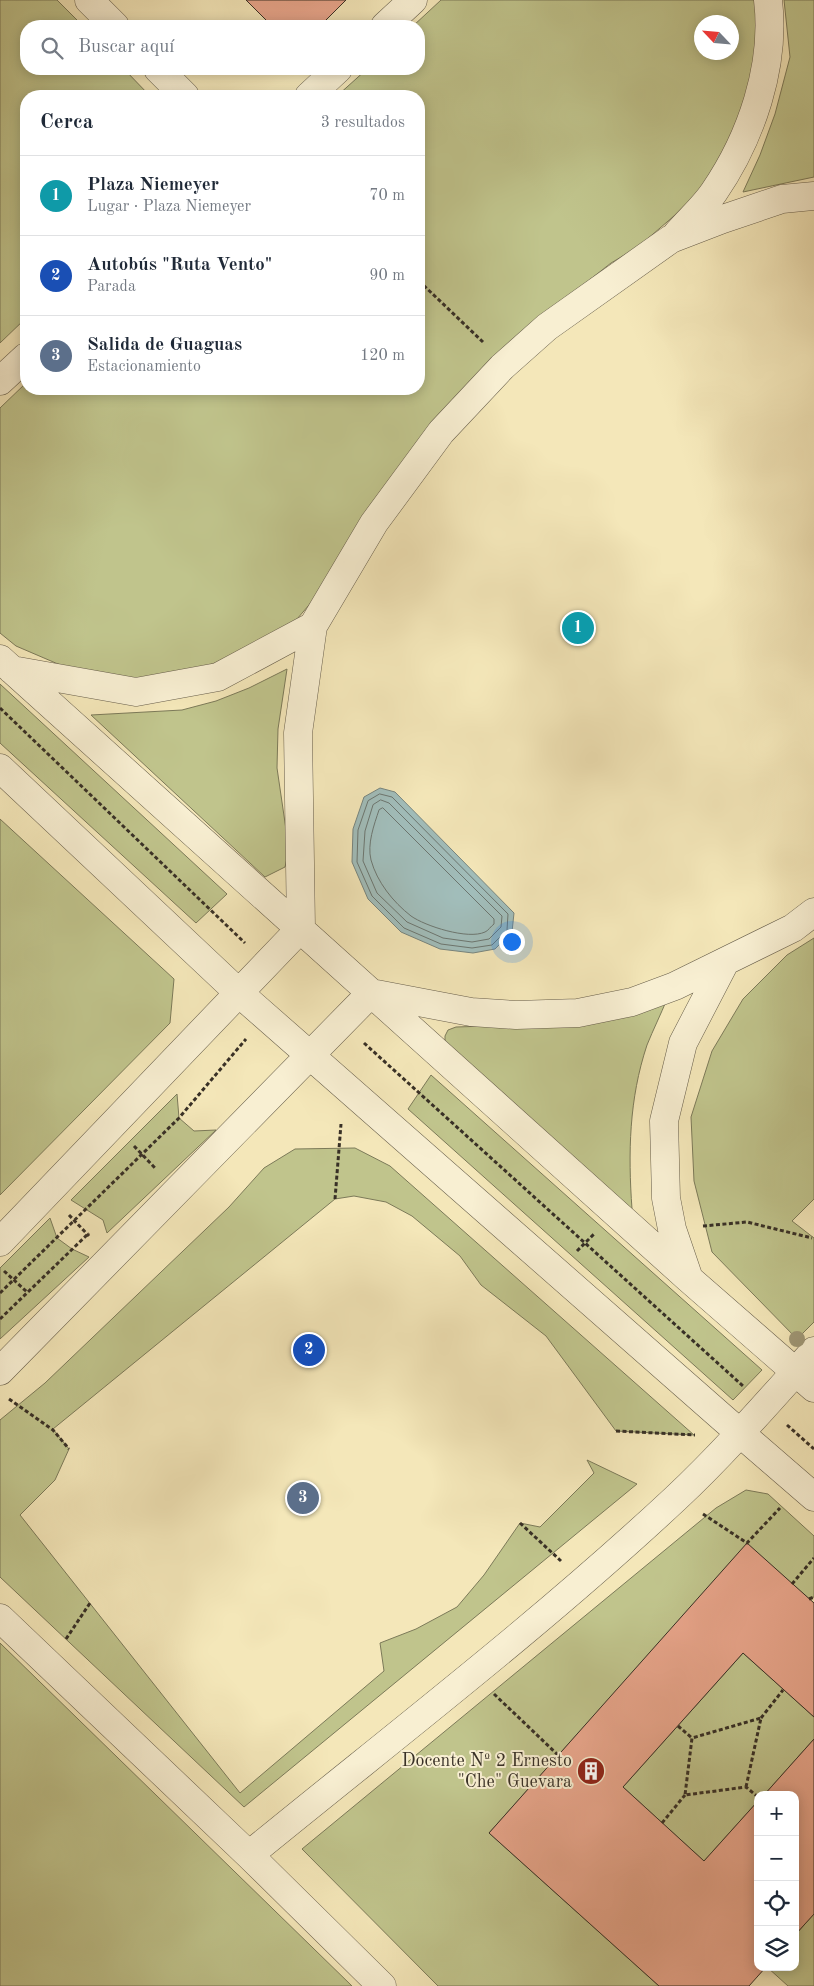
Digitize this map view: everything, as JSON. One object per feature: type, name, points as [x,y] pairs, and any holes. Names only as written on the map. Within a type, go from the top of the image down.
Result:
[{"type":"street","points":[[89,0],[109,20]]},
{"type":"street","points":[[391,20],[413,0]]},
{"type":"street","points":[[0,1242],[301,928],[298,733],[313,626],[374,523],[441,432],[502,367],[548,327],[671,239],[714,193],[745,139],[764,79],[770,17],[768,0]]},
{"type":"street","points":[[164,75],[179,90]]},
{"type":"street","points":[[315,90],[332,75]]},
{"type":"street","points":[[671,239],[782,199],[814,196]]},
{"type":"street","points":[[0,381],[20,363]]},
{"type":"street","points":[[6,664],[136,692],[218,677],[313,626]]},
{"type":"street","points":[[6,664],[688,1278],[805,1380]]},
{"type":"street","points":[[0,768],[239,993],[807,1491]]},
{"type":"street","points":[[370,993],[471,1012],[516,1015],[578,1014],[632,1002],[675,986],[792,928],[814,912]]},
{"type":"street","points":[[688,1278],[672,1229],[666,1198],[664,1120],[683,1043],[725,962]]},
{"type":"street","points":[[0,1371],[370,993]]},
{"type":"street","points":[[249,1855],[584,1582],[677,1497],[732,1426],[805,1380],[814,1351]]},
{"type":"street","points":[[0,1618],[249,1855],[382,1986]]},
{"type":"path","points":[[425,287],[480,339],[502,367]]},
{"type":"path","points":[[0,708],[267,964]]},
{"type":"path","points":[[0,1293],[179,1118],[266,1016]]},
{"type":"path","points":[[341,1022],[764,1406],[814,1449]]},
{"type":"path","points":[[335,1199],[343,1084]]},
{"type":"path","points":[[113,1125],[177,1190]]},
{"type":"path","points":[[48,1192],[111,1258]]},
{"type":"path","points":[[557,1272],[615,1212]]},
{"type":"path","points":[[672,1229],[748,1222],[812,1238]]},
{"type":"path","points":[[0,1268],[54,1316]]},
{"type":"path","points":[[8,1398],[53,1430],[69,1449]]},
{"type":"path","points":[[616,1431],[694,1435],[732,1426]]},
{"type":"path","points":[[677,1497],[747,1544],[807,1491]]},
{"type":"path","points":[[520,1523],[584,1582]]},
{"type":"path","points":[[792,1584],[814,1558]]},
{"type":"path","points":[[809,1599],[814,1597]]},
{"type":"path","points":[[49,1664],[90,1603]]},
{"type":"path","points":[[472,1672],[558,1755]]},
{"type":"path","points":[[746,1787],[761,1718],[783,1690]]},
{"type":"path","points":[[692,1738],[761,1718]]},
{"type":"path","points":[[678,1726],[692,1738]]},
{"type":"path","points":[[662,1823],[685,1795],[692,1738]]},
{"type":"path","points":[[685,1795],[746,1787],[754,1794]]},
{"type":"green space","points":[[0,0],[57,0],[77,20],[20,20],[20,75],[130,75],[144,90],[20,90],[20,324],[0,343]]},
{"type":"green space","points":[[441,0],[755,0],[758,17],[752,89],[732,140],[707,181],[689,203],[638,247],[611,263],[583,285],[297,619],[229,659],[196,669],[118,681],[79,673],[16,646],[0,633],[0,408],[20,389],[20,395],[425,395],[425,90],[344,90],[360,75],[425,75],[425,20],[419,20]]},
{"type":"green space","points":[[784,0],[814,0],[814,177],[743,192],[760,155],[775,114],[790,57]]},
{"type":"green space","points":[[287,669],[278,729],[277,768],[289,850],[285,867],[265,877],[91,715],[182,710],[216,701],[249,688]]},
{"type":"green space","points":[[0,684],[227,894],[196,923],[0,743]]},
{"type":"green space","points":[[0,819],[174,979],[170,1023],[0,1195]]},
{"type":"green space","points":[[814,938],[814,1199],[792,1221],[814,1238],[814,1322],[797,1339],[712,1252],[694,1181],[691,1117],[712,1051],[743,999],[787,955]]},
{"type":"green space","points":[[667,999],[647,1045],[636,1086],[630,1147],[632,1209],[445,1043],[445,1036],[448,1030],[456,1027],[552,1024]]},
{"type":"green space","points":[[431,1075],[762,1370],[733,1400],[408,1109]]},
{"type":"green space","points":[[177,1094],[179,1118],[194,1131],[216,1130],[107,1233],[103,1220],[71,1200]]},
{"type":"green space","points":[[355,1148],[390,1166],[694,1435],[616,1431],[546,1336],[481,1285],[460,1256],[412,1216],[386,1202],[354,1196],[335,1199],[53,1429],[69,1449],[55,1480],[20,1515],[240,1793],[384,1671],[380,1643],[416,1629],[457,1607],[484,1575],[520,1523],[540,1527],[594,1473],[587,1460],[637,1484],[244,1807],[0,1577],[0,1420],[45,1383],[229,1207],[264,1168],[295,1149]]},
{"type":"green space","points":[[50,1218],[57,1238],[72,1249],[89,1257],[0,1339],[0,1268]]},
{"type":"green space","points":[[746,1490],[768,1494],[814,1536],[814,1597],[809,1599],[747,1544],[489,1833],[659,1986],[438,1986],[302,1849],[716,1508]]},
{"type":"green space","points":[[0,1643],[352,1986],[0,1986]]},
{"type":"green space","points":[[743,1653],[814,1717],[814,1739],[768,1791],[754,1791],[754,1805],[704,1861],[623,1787]]},
{"type":"green space","points":[[814,1914],[814,1986],[788,1986],[771,1971],[799,1971],[799,1931]]},
{"type":"water","points":[[380,788],[395,792],[514,913],[512,932],[495,949],[473,953],[440,949],[401,932],[368,899],[352,862],[353,829],[364,797]]},
{"type":"building","points":[[246,0],[346,0],[326,20],[266,20]]},
{"type":"building","name":"Docente Nº 2 Ernesto \"Che\" Guevara","points":[[747,1543],[814,1603],[814,1717],[743,1653],[623,1787],[704,1861],[754,1805],[754,1971],[762,1971],[749,1986],[659,1986],[489,1833]]},
{"type":"building","points":[[814,1739],[814,1914],[799,1931],[799,1791],[768,1791]]},
{"type":"place","name":"Plaza Niemeyer","points":[[578,628]]},
{"type":"place","name":"Autobús \"Ruta Vento\"","points":[[309,1350]]},
{"type":"place","name":"Salida de Guaguas","points":[[303,1498]]},
{"type":"place","name":"Docente Nº 2 Ernesto \"Che\" Guevara","points":[[591,1771]]}]
